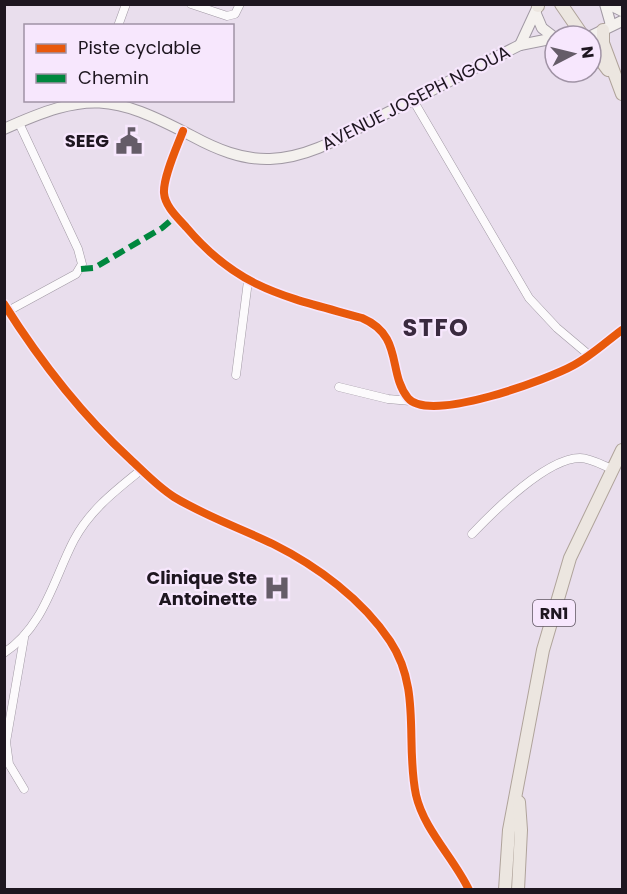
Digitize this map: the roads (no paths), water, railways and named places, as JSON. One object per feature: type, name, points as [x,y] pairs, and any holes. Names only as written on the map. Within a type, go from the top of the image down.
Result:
[{"type":"main road","points":[[561,4],[575,24]]},
{"type":"main road","points":[[622,11],[607,4],[607,28],[603,43],[622,94]]},
{"type":"main road","points":[[538,7],[543,29]]},
{"type":"main road","points":[[520,45],[527,26],[538,7]]},
{"type":"main road","points":[[603,30],[622,21]]},
{"type":"main road","name":"AVENUE JOSEPH NGOUA","points":[[107,102],[131,106],[235,154],[251,158],[283,158],[322,148],[520,45],[543,40]]},
{"type":"main road","points":[[603,65],[622,94]]},
{"type":"main road","points":[[603,70],[622,94]]},
{"type":"main road","name":"AVENUE JOSEPH NGOUA","points":[[4,129],[61,107],[94,102]]},
{"type":"main road","name":"RN1","points":[[505,890],[509,830],[543,650],[570,558],[622,450]]},
{"type":"main road","name":"RN1","points":[[518,786],[521,830],[518,890]]},
{"type":"street","points":[[119,24],[126,4]]},
{"type":"street","points":[[191,4],[232,16],[240,4]]},
{"type":"street","points":[[413,100],[529,298],[556,328],[589,355]]},
{"type":"street","points":[[19,123],[78,249],[81,269],[6,308],[59,382],[101,431],[141,470],[175,498],[272,544],[322,572],[358,604],[390,641],[408,680],[411,701],[412,769],[421,812],[469,890]]},
{"type":"street","points":[[183,131],[164,190],[165,198],[193,236],[248,282],[277,294],[375,324],[390,344],[404,392],[411,401]]},
{"type":"street","points":[[236,375],[248,282]]},
{"type":"street","points":[[339,387],[388,399],[411,401],[423,406],[440,406],[490,397],[567,370],[622,330]]},
{"type":"street","points":[[472,534],[532,480],[559,464],[584,458],[614,470]]},
{"type":"street","points":[[4,653],[24,637],[55,587],[73,541],[93,511],[141,470]]},
{"type":"street","points":[[24,637],[6,742],[9,764],[24,789]]},
{"type":"place","name":"SEEG","points":[[129,141]]},
{"type":"place","name":"Clinique Ste Antoinette","points":[[277,588]]},
{"type":"district","name":"STFO","points":[[436,328]]}]
